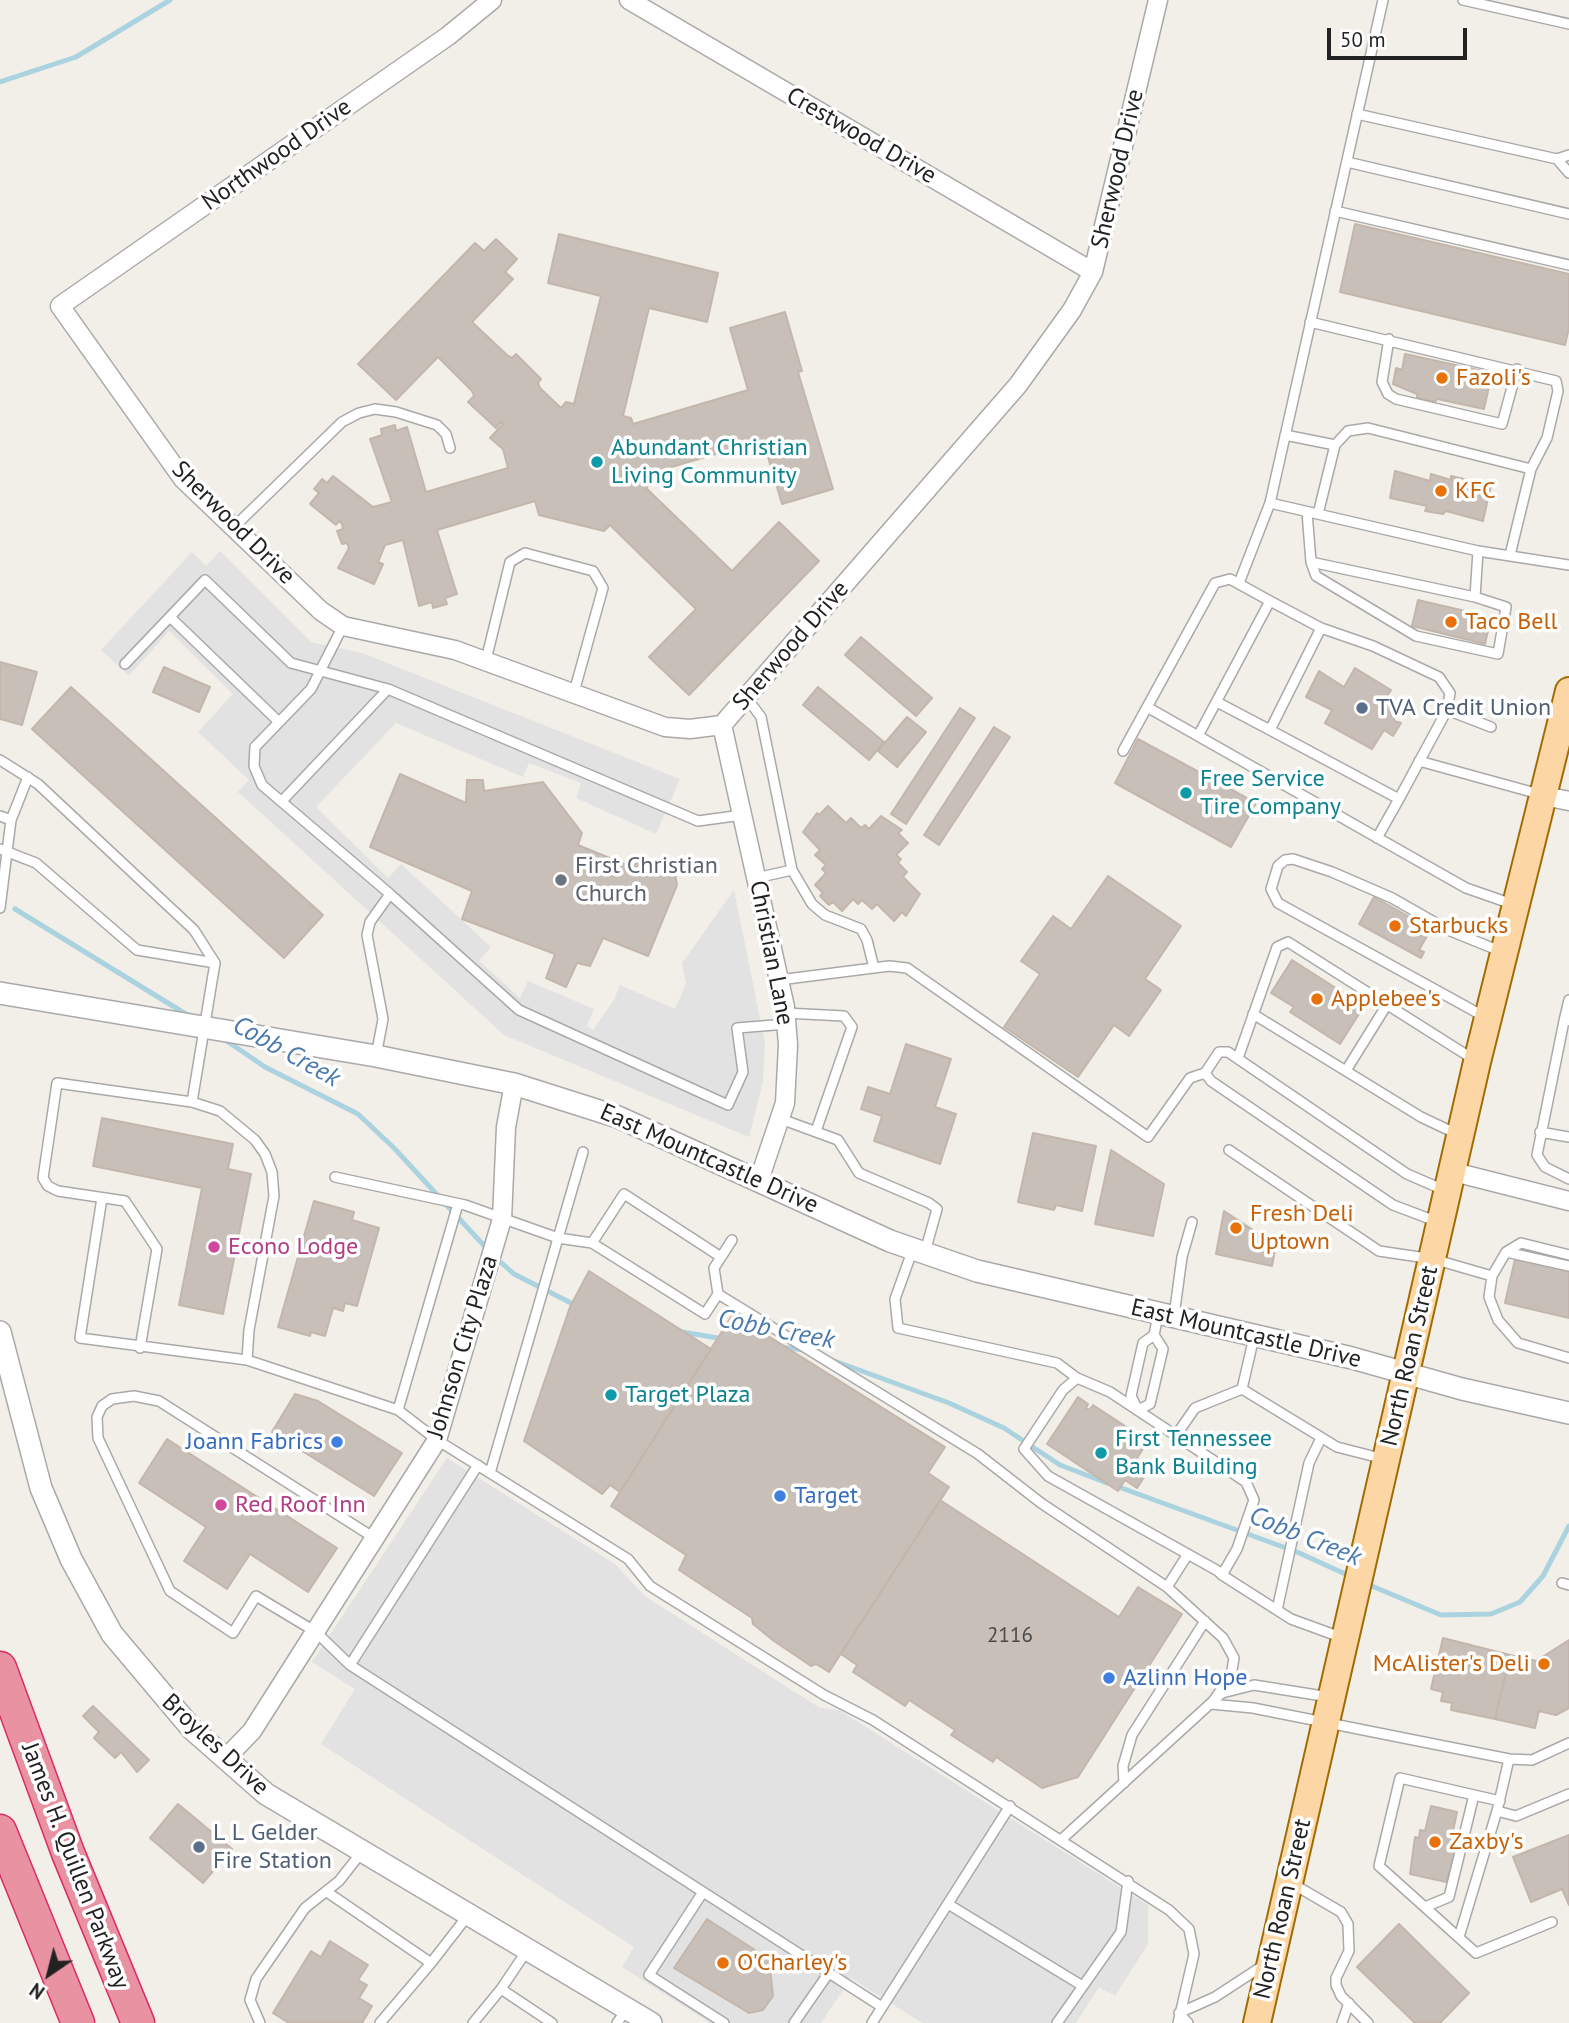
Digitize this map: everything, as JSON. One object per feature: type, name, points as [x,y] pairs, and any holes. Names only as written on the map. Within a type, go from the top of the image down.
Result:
[{"type":"highway","name":"James H. Quillen Parkway","points":[[0,1668],[68,1853],[138,2023]]},
{"type":"highway","points":[[0,1831],[78,2023]]},
{"type":"main road","name":"North Roan Street","points":[[1257,2023],[1477,1062],[1517,906],[1557,799],[1569,691]]},
{"type":"street","name":"Northwood Drive","points":[[60,306],[448,36],[492,0]]},
{"type":"street","name":"Crestwood Drive","points":[[629,0],[1093,272]]},
{"type":"street","name":"Sherwood Drive","points":[[60,306],[183,479],[321,611],[343,626],[486,660],[665,727],[690,729],[722,725],[1018,385],[1072,310],[1093,272],[1158,0]]},
{"type":"street","name":"Christian Lane","points":[[722,725],[786,1018],[789,1072],[781,1119],[759,1180]]},
{"type":"street","name":"East Mountcastle Drive","points":[[0,993],[376,1056],[514,1084],[618,1116],[919,1251],[977,1271],[1162,1322],[1254,1336],[1569,1413]]},
{"type":"street","name":"Johnson City Plaza","points":[[225,1759],[252,1731],[437,1440],[502,1219],[506,1127],[514,1084]]},
{"type":"street","points":[[1451,1182],[1569,1201]]},
{"type":"street","name":"Broyles Drive","points":[[0,1332],[41,1488],[71,1559],[112,1634],[139,1670],[192,1729],[266,1794],[528,1949],[622,2016],[651,2023]]},
{"type":"lane","points":[[1239,583],[1270,503],[1383,0]]},
{"type":"lane","points":[[1462,0],[1569,24]]},
{"type":"lane","points":[[1357,114],[1557,159],[1569,155]]},
{"type":"lane","points":[[1557,159],[1569,173]]},
{"type":"lane","points":[[1347,162],[1569,214]]},
{"type":"lane","points":[[1335,211],[1569,265]]},
{"type":"lane","points":[[1310,322],[1550,377],[1559,386],[1547,438],[1531,470],[1510,555]]},
{"type":"lane","points":[[1389,339],[1382,382],[1388,394],[1396,399],[1502,424],[1517,369]]},
{"type":"lane","points":[[235,526],[342,422],[359,413],[376,409],[396,412],[437,425],[446,434],[450,448]]},
{"type":"lane","points":[[1318,514],[1335,445],[1348,431],[1368,428],[1531,470]]},
{"type":"lane","points":[[1285,435],[1335,445]]},
{"type":"lane","points":[[1270,503],[1479,551],[1569,565]]},
{"type":"lane","points":[[1307,512],[1311,562],[1316,576],[1416,636],[1498,653],[1506,607],[1475,597],[1311,562]]},
{"type":"lane","points":[[1475,597],[1479,551]]},
{"type":"lane","points":[[486,660],[510,562],[525,554],[593,571],[603,588],[573,692]]},
{"type":"lane","points":[[1123,751],[1214,583],[1224,578],[1239,583],[1321,628],[1373,646],[1439,677],[1450,693],[1447,709],[1377,838]]},
{"type":"lane","points":[[125,664],[205,580],[291,663],[388,689],[698,821],[742,814]]},
{"type":"lane","points":[[1198,736],[1270,601]]},
{"type":"lane","points":[[170,617],[279,722]]},
{"type":"lane","points":[[343,626],[311,689],[256,747],[254,766],[262,785],[390,894],[519,1010],[728,1105],[743,1072],[737,1028],[786,1018],[844,1016],[850,1020],[852,1027],[816,1131]]},
{"type":"lane","points":[[1270,730],[1321,628]]},
{"type":"lane","points":[[282,801],[388,689]]},
{"type":"lane","points":[[746,697],[761,716],[792,870],[812,904],[825,915],[861,929],[867,940],[874,968]]},
{"type":"lane","points":[[1217,702],[1399,799]]},
{"type":"lane","points":[[1147,707],[1466,888],[1517,906]]},
{"type":"lane","points":[[1447,709],[1491,727]]},
{"type":"lane","points":[[0,761],[28,777],[194,930],[215,963],[192,1102]]},
{"type":"lane","points":[[1419,761],[1557,799]]},
{"type":"lane","points":[[0,908],[2,850],[28,777]]},
{"type":"lane","points":[[0,817],[11,820]]},
{"type":"lane","points":[[2,850],[36,863],[137,950],[215,963]]},
{"type":"lane","points":[[1489,1019],[1278,903],[1271,889],[1278,866],[1293,859],[1332,872],[1392,898],[1448,930],[1505,953]]},
{"type":"lane","points":[[756,878],[792,870]]},
{"type":"lane","points":[[376,1056],[383,1019],[367,935],[370,922],[390,894]]},
{"type":"lane","points":[[1238,1058],[1277,947],[1288,942],[1388,1003],[1477,1062]]},
{"type":"lane","points":[[779,980],[874,968],[907,968],[1148,1137],[1190,1078],[1205,1073],[1219,1052],[1224,1051],[1407,1174],[1451,1182]]},
{"type":"lane","points":[[1569,1000],[1567,1021],[1537,1154],[1545,1167],[1569,1180]]},
{"type":"lane","points":[[1347,1069],[1388,1003]]},
{"type":"lane","points":[[1253,1014],[1347,1069],[1421,1117],[1462,1136]]},
{"type":"lane","points":[[1205,1073],[1212,1081],[1393,1205],[1442,1223]]},
{"type":"lane","points":[[140,1348],[157,1249],[125,1201],[58,1191],[47,1186],[43,1178],[57,1083],[192,1102],[220,1111],[239,1125],[265,1154],[272,1172],[274,1196],[249,1330],[247,1360]]},
{"type":"lane","points":[[781,1119],[838,1140],[859,1173],[937,1209],[895,1299],[898,1328],[1057,1363],[1077,1378],[1110,1392],[1177,1434],[1246,1482],[1254,1500],[1237,1549],[1222,1574]]},
{"type":"lane","points":[[1540,1132],[1569,1137]]},
{"type":"lane","points":[[1229,1150],[1379,1251],[1433,1259],[1492,1276]]},
{"type":"lane","points":[[491,1473],[583,1152]]},
{"type":"lane","points":[[335,1177],[458,1204],[558,1238],[593,1243],[705,1314],[718,1294],[715,1268],[732,1240]]},
{"type":"lane","points":[[593,1243],[624,1194],[721,1257]]},
{"type":"lane","points":[[103,1198],[80,1338],[247,1360],[398,1410],[437,1440],[628,1559],[650,1586],[1010,1806],[1169,1910],[1189,1929],[1194,1954],[1179,2018]]},
{"type":"lane","points":[[398,1410],[458,1204]]},
{"type":"lane","points":[[1138,1410],[1150,1404],[1163,1349],[1162,1322],[1192,1222]]},
{"type":"lane","points":[[1569,1255],[1521,1243],[1506,1252],[1492,1276],[1489,1297],[1498,1320],[1518,1343],[1569,1358]]},
{"type":"lane","points":[[1506,1252],[1569,1266]]},
{"type":"lane","points":[[718,1294],[978,1454],[1041,1503],[1167,1587],[1223,1638],[1234,1658],[1231,1676],[1210,1704]]},
{"type":"lane","points":[[1138,1410],[1130,1396],[1143,1343],[1162,1322]]},
{"type":"lane","points":[[1242,1390],[1254,1336]]},
{"type":"lane","points":[[1077,1378],[1063,1390],[1024,1449],[1048,1476],[1222,1574],[1290,1619],[1345,1638]]},
{"type":"lane","points":[[1177,1434],[1195,1408],[1242,1390]]},
{"type":"lane","points":[[1242,1390],[1337,1447],[1386,1459]]},
{"type":"lane","points":[[376,1539],[159,1401],[134,1396],[112,1399],[102,1406],[97,1417],[98,1438],[170,1591],[233,1633],[256,1596],[316,1632],[350,1665],[882,2007]]},
{"type":"lane","points":[[1277,1610],[1308,1463],[1321,1438]]},
{"type":"lane","points":[[350,1665],[478,1465]]},
{"type":"lane","points":[[1167,1587],[1188,1554]]},
{"type":"lane","points":[[1124,1783],[1126,1751],[1132,1735],[1205,1621]]},
{"type":"lane","points":[[1062,1839],[1223,1693],[1242,1686],[1331,1697]]},
{"type":"lane","points":[[1210,1704],[1254,1708],[1509,1759],[1532,1760],[1569,1742]]},
{"type":"lane","points":[[1458,1937],[1499,1806],[1509,1759]]},
{"type":"lane","points":[[1552,1922],[1476,1953],[1379,1866],[1399,1778],[1474,1795],[1516,1816],[1569,1794]]},
{"type":"lane","points":[[1425,1907],[1450,1897],[1474,1795]]},
{"type":"lane","points":[[872,2023],[1010,1806]]},
{"type":"lane","points":[[260,2023],[250,2000],[256,1979],[292,1924],[306,1908],[327,1892],[362,1851]]},
{"type":"lane","points":[[1057,2023],[1081,1985],[1121,1932],[1128,1881]]},
{"type":"lane","points":[[1289,1882],[1341,1912],[1348,1924],[1349,1951],[1336,1978],[1341,1996],[1368,2023]]},
{"type":"lane","points":[[327,1892],[431,1962]]},
{"type":"lane","points":[[703,1892],[649,1975],[724,2023]]},
{"type":"lane","points":[[947,1904],[1081,1985]]},
{"type":"lane","points":[[380,2023],[470,1913]]},
{"type":"lane","points":[[473,2023],[501,1989],[528,1949]]},
{"type":"lane","points":[[1179,2018],[1271,1960]]},
{"type":"lane","points":[[794,2023],[828,1974]]},
{"type":"lane","points":[[501,1989],[552,2023]]},
{"type":"lane","points":[[1342,2023],[1349,2003]]},
{"type":"lane","points":[[1179,2018],[1188,2023]]},
{"type":"shaded area","points":[[220,551],[311,642],[362,653],[680,779],[656,834],[576,798],[581,783],[529,763],[523,777],[396,723],[316,807],[388,878],[401,864],[491,947],[479,961],[520,998],[528,981],[594,1009],[587,1026],[593,1030],[614,1000],[620,985],[675,1009],[686,984],[682,963],[734,890],[765,1043],[763,1081],[749,1137],[504,1035],[238,792],[249,780],[198,732],[233,694],[169,631],[129,676],[101,650],[192,552],[206,566]]},
{"type":"shaded area","points":[[447,1458],[615,1564],[646,1597],[820,1708],[839,1710],[1148,1905],[1148,1944],[1115,1996],[1099,1987],[1076,2023],[922,2023],[851,1978],[821,2023],[710,2023],[622,1967],[634,1947],[321,1744],[355,1689],[312,1662]]},
{"type":"building","points":[[1355,224],[1569,274],[1569,328],[1565,345],[1340,292]]},
{"type":"building","name":"Abundant Christian Living Community","points":[[559,234],[718,273],[707,322],[649,308],[623,416],[631,418],[633,424],[748,390],[730,328],[785,312],[802,371],[798,372],[833,489],[782,504],[763,440],[648,474],[651,483],[646,488],[732,571],[779,522],[819,561],[689,695],[649,657],[696,609],[610,525],[604,531],[539,515],[535,501],[437,530],[457,594],[445,598],[447,604],[433,608],[432,602],[419,606],[403,540],[385,545],[378,562],[383,564],[374,584],[338,568],[349,548],[347,543],[342,544],[337,531],[343,529],[342,524],[339,521],[336,525],[310,504],[319,493],[314,489],[322,479],[327,483],[333,476],[373,507],[392,502],[370,439],[382,435],[381,429],[395,425],[396,431],[407,427],[426,492],[508,468],[503,449],[490,438],[503,424],[501,422],[496,428],[468,402],[474,396],[472,391],[438,357],[396,400],[358,364],[475,243],[484,251],[496,239],[517,259],[505,272],[513,279],[472,322],[507,355],[512,358],[516,354],[541,379],[538,383],[540,388],[561,408],[566,402],[574,404],[601,296],[548,283]]},
{"type":"building","name":"Fazoli's","points":[[1405,354],[1492,373],[1484,409],[1437,399],[1435,402],[1417,398],[1417,394],[1393,384],[1396,368],[1402,370]]},
{"type":"building","name":"KFC","points":[[1395,471],[1430,481],[1431,474],[1451,480],[1451,476],[1491,485],[1483,521],[1446,511],[1443,514],[1425,511],[1427,506],[1390,498]]},
{"type":"building","name":"Taco Bell","points":[[1418,600],[1491,617],[1485,644],[1412,626]]},
{"type":"building","points":[[861,637],[932,698],[916,716],[845,655]]},
{"type":"building","points":[[0,662],[37,672],[22,725],[0,719]]},
{"type":"building","points":[[164,667],[210,687],[199,712],[153,692]]},
{"type":"building","name":"TVA Credit Union","points":[[1355,668],[1391,690],[1387,696],[1394,700],[1394,721],[1401,723],[1393,736],[1384,730],[1372,749],[1325,723],[1332,710],[1306,697],[1319,671],[1344,687]]},
{"type":"building","points":[[71,687],[323,915],[284,958],[32,729]]},
{"type":"building","points":[[818,687],[884,742],[869,760],[803,705]]},
{"type":"building","points":[[960,708],[975,718],[906,824],[891,814]]},
{"type":"building","points":[[907,717],[926,732],[897,767],[878,751]]},
{"type":"building","points":[[994,727],[1010,737],[939,845],[924,835]]},
{"type":"building","name":"Free Service Tire Company","points":[[1138,739],[1256,803],[1231,847],[1115,783]]},
{"type":"building","name":"First Christian Church","points":[[400,774],[466,803],[467,780],[483,780],[484,791],[543,782],[582,833],[578,845],[634,868],[638,859],[675,874],[677,885],[648,956],[603,938],[590,966],[577,963],[566,987],[546,978],[555,954],[462,919],[472,891],[370,847]]},
{"type":"building","points":[[828,806],[846,823],[851,818],[861,828],[865,825],[869,829],[881,816],[902,830],[898,833],[908,843],[896,855],[901,859],[898,863],[907,872],[903,877],[920,894],[906,916],[902,912],[894,921],[877,904],[872,909],[862,900],[858,904],[853,899],[842,911],[833,902],[829,905],[820,896],[823,893],[815,885],[826,873],[822,869],[826,865],[815,855],[820,850],[803,832],[817,813],[819,815]]},
{"type":"building","points":[[1108,876],[1181,926],[1145,979],[1161,990],[1129,1036],[1114,1025],[1078,1077],[1004,1027],[1040,974],[1021,961],[1053,916],[1071,929]]},
{"type":"building","name":"Starbucks","points":[[1374,897],[1431,929],[1419,950],[1424,952],[1421,958],[1359,924]]},
{"type":"building","name":"Applebee's","points":[[1292,960],[1364,1006],[1340,1044],[1290,1012],[1294,1007],[1271,993]]},
{"type":"building","points":[[906,1044],[951,1059],[935,1107],[956,1114],[940,1164],[874,1141],[882,1116],[861,1109],[868,1087],[890,1094]]},
{"type":"building","name":"Econo Lodge","points":[[102,1118],[233,1144],[228,1169],[251,1174],[223,1314],[179,1305],[202,1188],[93,1166]]},
{"type":"building","points":[[1033,1133],[1096,1146],[1082,1211],[1056,1205],[1054,1210],[1018,1202]]},
{"type":"building","points":[[1111,1150],[1164,1184],[1153,1236],[1095,1224]]},
{"type":"building","points":[[314,1201],[354,1212],[352,1220],[379,1228],[357,1306],[345,1303],[343,1311],[333,1308],[325,1336],[311,1332],[310,1336],[278,1327]]},
{"type":"building","name":"Fresh Deli Uptown","points":[[1224,1211],[1276,1245],[1272,1266],[1216,1254]]},
{"type":"building","points":[[1515,1259],[1569,1271],[1569,1318],[1505,1303]]},
{"type":"building","name":"Target Plaza","points":[[589,1271],[711,1349],[620,1492],[610,1485],[602,1494],[524,1441],[570,1307]]},
{"type":"building","name":"Target","points":[[733,1314],[945,1447],[928,1473],[949,1487],[829,1672],[816,1664],[811,1666],[774,1641],[753,1624],[752,1618],[679,1570],[686,1555],[611,1506]]},
{"type":"building","name":"Joann Fabrics","points":[[295,1394],[318,1401],[402,1453],[374,1496],[272,1432]]},
{"type":"building","name":"First Tennessee Bank Building","points":[[1078,1397],[1088,1404],[1086,1408],[1089,1410],[1093,1405],[1148,1441],[1134,1463],[1148,1471],[1137,1488],[1125,1480],[1118,1491],[1047,1444]]},
{"type":"building","name":"Red Roof Inn","points":[[167,1439],[337,1548],[308,1592],[250,1554],[227,1589],[184,1561],[206,1527],[139,1483]]},
{"type":"building","points":[[940,1500],[1119,1617],[1138,1587],[1182,1614],[1078,1777],[1042,1788],[996,1757],[993,1762],[951,1735],[955,1730],[909,1700],[905,1706],[853,1672],[857,1665],[841,1654]]},
{"type":"building","points":[[1443,1638],[1510,1655],[1495,1719],[1451,1710],[1452,1703],[1441,1701],[1443,1692],[1431,1689]]},
{"type":"building","points":[[1569,1640],[1569,1708],[1556,1715],[1539,1711],[1535,1728],[1495,1719],[1510,1655],[1536,1661]]},
{"type":"building","points":[[93,1706],[149,1760],[137,1772],[121,1752],[115,1758],[94,1738],[99,1732],[83,1716]]},
{"type":"building","points":[[178,1804],[232,1849],[203,1883],[150,1838]]},
{"type":"building","name":"Zaxby's","points":[[1431,1806],[1457,1812],[1452,1836],[1457,1837],[1457,1847],[1446,1882],[1410,1874],[1415,1837],[1419,1838],[1420,1830],[1425,1831]]},
{"type":"building","points":[[1569,1835],[1569,1905],[1562,1889],[1531,1902],[1513,1857]]},
{"type":"building","name":"O'Charley's","points":[[707,1919],[769,1959],[773,1996],[763,2010],[749,2013],[674,1968]]},
{"type":"building","points":[[1399,1924],[1469,1993],[1440,2023],[1415,2023],[1357,1967]]},
{"type":"building","points":[[330,1941],[368,1965],[358,1980],[367,1985],[359,1998],[372,2006],[362,2023],[289,2023],[273,2013],[311,1951],[321,1957]]},
{"type":"waterway","points":[[0,82],[76,57],[170,0]]},
{"type":"waterway","name":"Cobb Creek","points":[[15,909],[189,1016]]},
{"type":"waterway","name":"Cobb Creek","points":[[224,1039],[265,1067],[358,1114],[394,1148],[489,1251]]},
{"type":"waterway","name":"Cobb Creek","points":[[496,1258],[514,1274],[577,1306]]},
{"type":"waterway","name":"Cobb Creek","points":[[682,1332],[724,1339]]},
{"type":"waterway","name":"Cobb Creek","points":[[782,1347],[804,1350]]},
{"type":"waterway","name":"Cobb Creek","points":[[829,1359],[949,1403],[1004,1428],[1060,1465],[1107,1483]]},
{"type":"waterway","name":"Cobb Creek","points":[[1116,1486],[1297,1552],[1352,1577]]},
{"type":"waterway","name":"Cobb Creek","points":[[1367,1584],[1441,1615],[1491,1614],[1520,1602],[1543,1576],[1569,1526]]},
{"type":"place","name":"Fazoli's","points":[[1442,378]]},
{"type":"place","name":"Abundant Christian Living Community","points":[[597,462]]},
{"type":"place","name":"KFC","points":[[1441,491]]},
{"type":"place","name":"Taco Bell","points":[[1451,622]]},
{"type":"place","name":"TVA Credit Union","points":[[1362,708]]},
{"type":"place","name":"Free Service Tire Company","points":[[1186,793]]},
{"type":"place","name":"First Christian Church","points":[[561,880]]},
{"type":"place","name":"Starbucks","points":[[1395,926]]},
{"type":"place","name":"Applebee's","points":[[1317,999]]},
{"type":"place","name":"Fresh Deli Uptown","points":[[1236,1228]]},
{"type":"place","name":"Econo Lodge","points":[[214,1247]]},
{"type":"place","name":"Target Plaza","points":[[611,1395]]},
{"type":"place","name":"Joann Fabrics","points":[[337,1442]]},
{"type":"place","name":"First Tennessee Bank Building","points":[[1101,1453]]},
{"type":"place","name":"Target","points":[[780,1496]]},
{"type":"place","name":"Red Roof Inn","points":[[221,1505]]},
{"type":"place","name":"McAlister's Deli","points":[[1544,1664]]},
{"type":"place","name":"Azlinn Hope","points":[[1109,1678]]},
{"type":"place","name":"Zaxby's","points":[[1435,1842]]},
{"type":"place","name":"L L Gelder Fire Station","points":[[199,1847]]},
{"type":"place","name":"O'Charley's","points":[[723,1963]]}]
